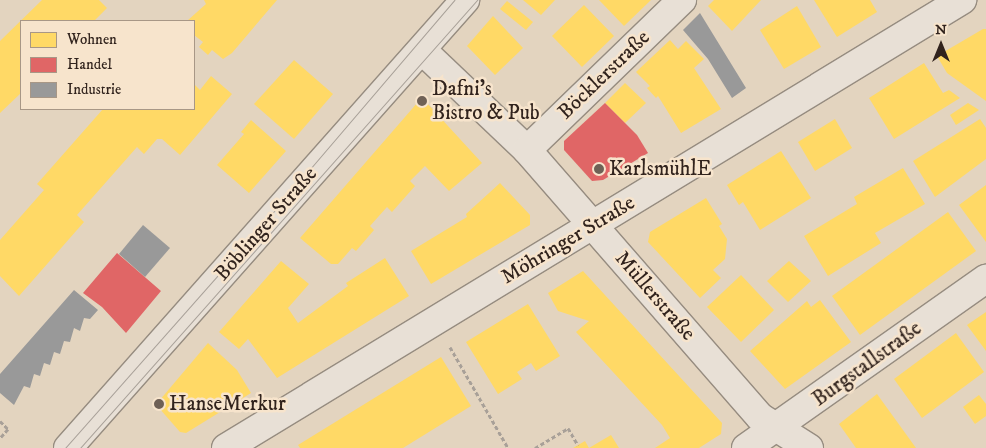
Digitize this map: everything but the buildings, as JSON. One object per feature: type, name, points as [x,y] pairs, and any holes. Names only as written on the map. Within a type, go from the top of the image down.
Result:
[{"type":"street","name":"Böblinger Straße","points":[[68,448],[315,167],[423,51],[465,0]]},
{"type":"street","name":"Böcklerstraße","points":[[527,150],[682,0]]},
{"type":"street","name":"Möhringer Straße","points":[[226,448],[962,0]]},
{"type":"street","name":"Müllerstraße","points":[[423,51],[527,150],[760,417],[809,448]]},
{"type":"street","name":"Burgstallstraße","points":[[746,448],[778,428],[986,279]]},
{"type":"path","points":[[434,321],[508,448]]},
{"type":"path","points":[[0,421],[8,429],[0,438]]},
{"type":"path","points":[[535,448],[568,428],[578,445]]},
{"type":"tram line","points":[[65,448],[257,231],[454,0]]},
{"type":"tram line","points":[[80,448],[477,0]]},
{"type":"place","name":"Dafni's Bistro & Pub","points":[[422,101]]},
{"type":"place","name":"KarlsmühlE","points":[[599,169]]},
{"type":"place","name":"HanseMerkur","points":[[159,404]]}]
